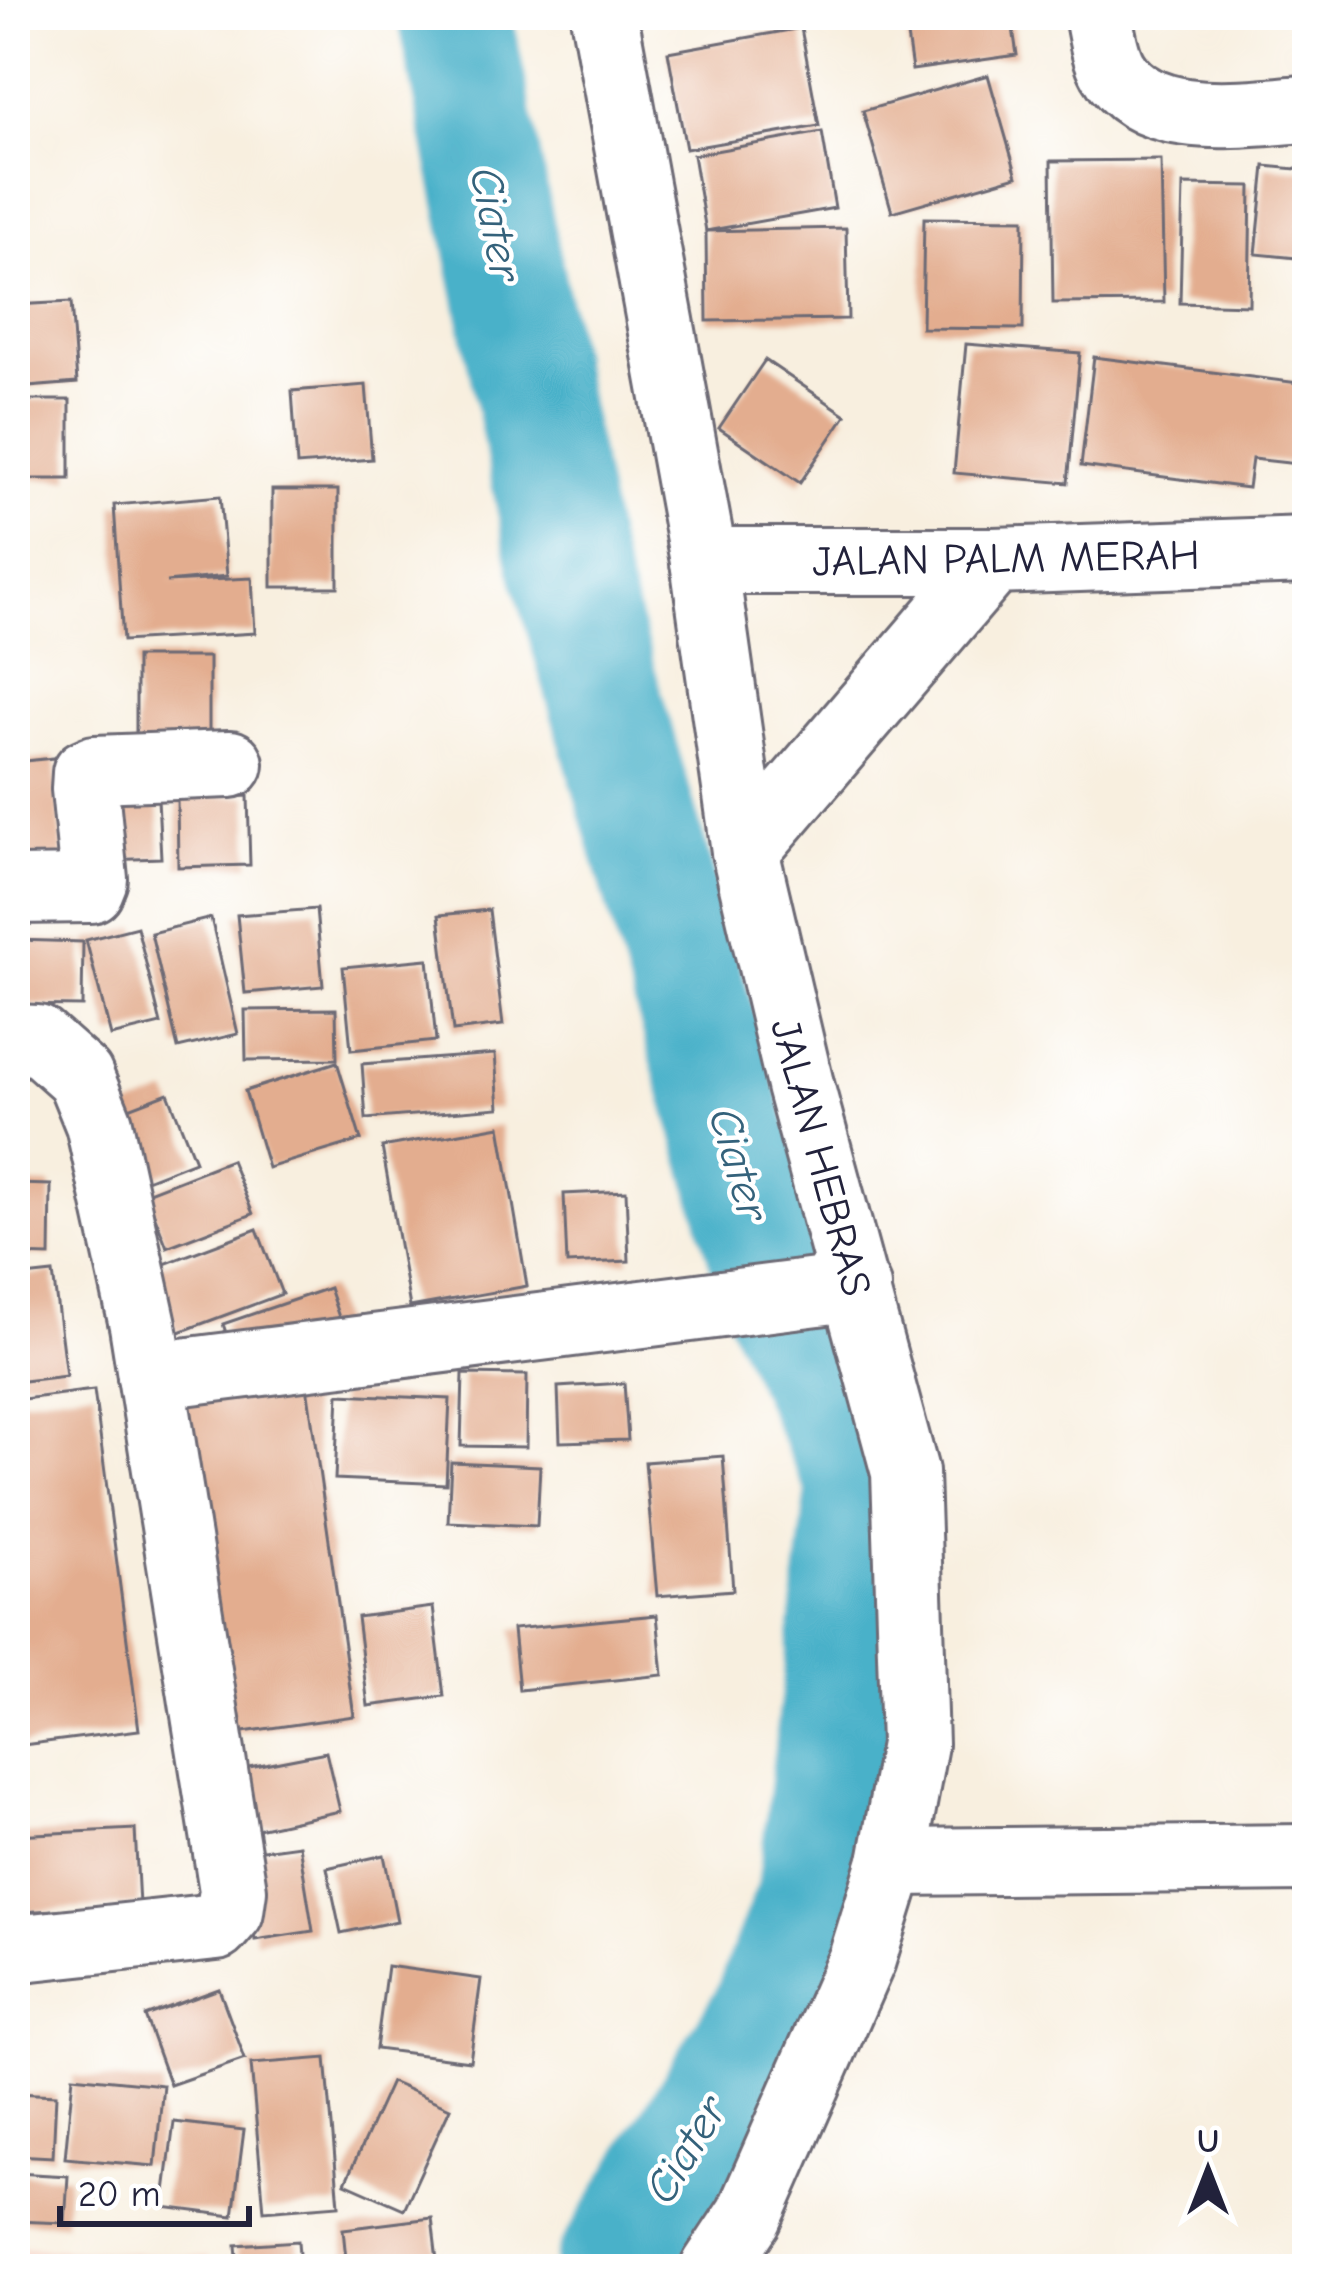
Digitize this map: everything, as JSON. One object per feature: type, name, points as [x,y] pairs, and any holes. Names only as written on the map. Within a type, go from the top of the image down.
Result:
[{"type":"street","name":"JALAN HEBRAS","points":[[604,15],[704,561],[745,851],[800,1085],[841,1289],[905,1472],[914,1744],[892,1862],[862,1959],[749,2216],[714,2269]]},
{"type":"street","points":[[1098,15],[1113,70],[1136,97],[1173,110],[1207,113],[1307,110]]},
{"type":"street","name":"JALAN PALM MERAH","points":[[704,561],[993,561],[1307,550]]},
{"type":"street","points":[[745,851],[993,561]]},
{"type":"street","points":[[15,890],[90,889],[94,879],[86,772],[230,764]]},
{"type":"street","points":[[15,1038],[37,1039],[80,1077],[99,1124],[152,1376],[233,1900],[216,1928],[15,1946]]},
{"type":"street","points":[[152,1376],[841,1289]]},
{"type":"street","points":[[892,1862],[1307,1858]]},
{"type":"shaded area","points":[[15,2246],[208,2257],[209,2269],[15,2269]]},
{"type":"building","points":[[904,15],[1011,15],[1017,55],[912,70]]},
{"type":"building","points":[[801,28],[819,126],[686,149],[668,52]]},
{"type":"building","points":[[988,75],[1017,176],[892,212],[863,111]]},
{"type":"building","points":[[822,132],[835,208],[706,231],[693,155]]},
{"type":"building","points":[[1161,160],[1164,302],[1053,303],[1051,161]]},
{"type":"building","points":[[1265,166],[1307,170],[1307,259],[1256,254]]},
{"type":"building","points":[[1183,185],[1251,186],[1249,305],[1180,303]]},
{"type":"building","points":[[924,218],[1024,219],[1023,329],[922,328]]},
{"type":"building","points":[[846,228],[848,319],[707,321],[706,231]]},
{"type":"building","points":[[71,302],[77,383],[15,388],[15,305]]},
{"type":"building","points":[[966,344],[1080,353],[1068,483],[954,473]]},
{"type":"building","points":[[1094,357],[1307,384],[1307,465],[1252,459],[1248,488],[1081,466]]},
{"type":"building","points":[[765,360],[846,415],[800,483],[719,428]]},
{"type":"building","points":[[366,385],[372,459],[297,465],[292,391]]},
{"type":"building","points":[[15,400],[70,400],[70,479],[15,479]]},
{"type":"building","points":[[272,490],[338,490],[338,587],[272,587]]},
{"type":"building","points":[[220,496],[227,576],[166,582],[252,578],[255,633],[123,641],[114,505]]},
{"type":"building","points":[[136,657],[209,657],[209,746],[136,746]]},
{"type":"building","points":[[54,758],[65,873],[15,877],[15,762]]},
{"type":"building","points":[[157,779],[161,858],[107,860],[103,781]]},
{"type":"building","points":[[248,796],[250,865],[178,867],[177,797]]},
{"type":"building","points":[[316,909],[323,986],[245,993],[237,915]]},
{"type":"building","points":[[489,910],[503,1025],[453,1031],[439,915]]},
{"type":"building","points":[[211,918],[238,1034],[178,1048],[151,933]]},
{"type":"building","points":[[137,927],[161,1024],[111,1036],[86,940]]},
{"type":"building","points":[[15,940],[83,942],[82,1006],[15,1005]]},
{"type":"building","points":[[428,959],[436,1041],[351,1050],[343,967]]},
{"type":"building","points":[[336,1009],[337,1059],[246,1060],[245,1010]]},
{"type":"building","points":[[495,1054],[499,1108],[366,1119],[362,1064]]},
{"type":"building","points":[[337,1062],[361,1140],[268,1168],[245,1091]]},
{"type":"building","points":[[168,1093],[195,1161],[136,1184],[108,1116]]},
{"type":"building","points":[[500,1126],[527,1286],[410,1307],[382,1147]]},
{"type":"building","points":[[231,1160],[253,1214],[167,1247],[146,1193]]},
{"type":"building","points":[[15,1184],[51,1185],[50,1256],[15,1255]]},
{"type":"building","points":[[626,1191],[629,1261],[567,1264],[564,1194]]},
{"type":"building","points":[[257,1229],[282,1294],[177,1333],[151,1269]]},
{"type":"building","points":[[53,1273],[66,1376],[15,1382],[15,1277]]},
{"type":"building","points":[[329,1288],[342,1326],[236,1362],[223,1324]]},
{"type":"building","points":[[304,1365],[354,1716],[222,1735],[171,1383]]},
{"type":"building","points":[[463,1374],[527,1375],[526,1447],[461,1446]]},
{"type":"building","points":[[624,1383],[628,1440],[560,1442],[558,1387]]},
{"type":"building","points":[[94,1390],[139,1730],[15,1746],[15,1400]]},
{"type":"building","points":[[339,1394],[450,1399],[446,1484],[335,1479]]},
{"type":"building","points":[[723,1456],[733,1590],[657,1596],[645,1462]]},
{"type":"building","points":[[451,1462],[540,1466],[537,1526],[448,1522]]},
{"type":"building","points":[[433,1607],[444,1696],[368,1706],[357,1617]]},
{"type":"building","points":[[657,1615],[663,1675],[519,1690],[513,1629]]},
{"type":"building","points":[[326,1752],[340,1811],[253,1830],[239,1769]]},
{"type":"building","points":[[135,1829],[139,1905],[20,1912],[15,1835]]},
{"type":"building","points":[[299,1845],[313,1931],[255,1940],[241,1853]]},
{"type":"building","points":[[384,1855],[397,1921],[341,1933],[327,1868]]},
{"type":"building","points":[[387,1966],[481,1979],[470,2061],[376,2049]]},
{"type":"building","points":[[219,1989],[245,2059],[170,2085],[145,2016]]},
{"type":"building","points":[[326,2058],[339,2205],[264,2211],[251,2064]]},
{"type":"building","points":[[73,2076],[163,2085],[155,2166],[65,2158]]},
{"type":"building","points":[[391,2082],[450,2108],[404,2209],[345,2183]]},
{"type":"building","points":[[15,2093],[56,2095],[53,2157],[15,2155]]},
{"type":"building","points":[[174,2122],[244,2130],[233,2216],[163,2207]]},
{"type":"building","points":[[15,2173],[68,2176],[65,2223],[15,2221]]},
{"type":"building","points":[[432,2218],[438,2269],[347,2269],[343,2229]]},
{"type":"building","points":[[298,2241],[300,2269],[238,2269],[236,2245]]},
{"type":"waterway","name":"Ciater","points":[[455,15],[564,557],[777,1294],[864,1483],[813,1897],[766,2016],[611,2269]]}]
